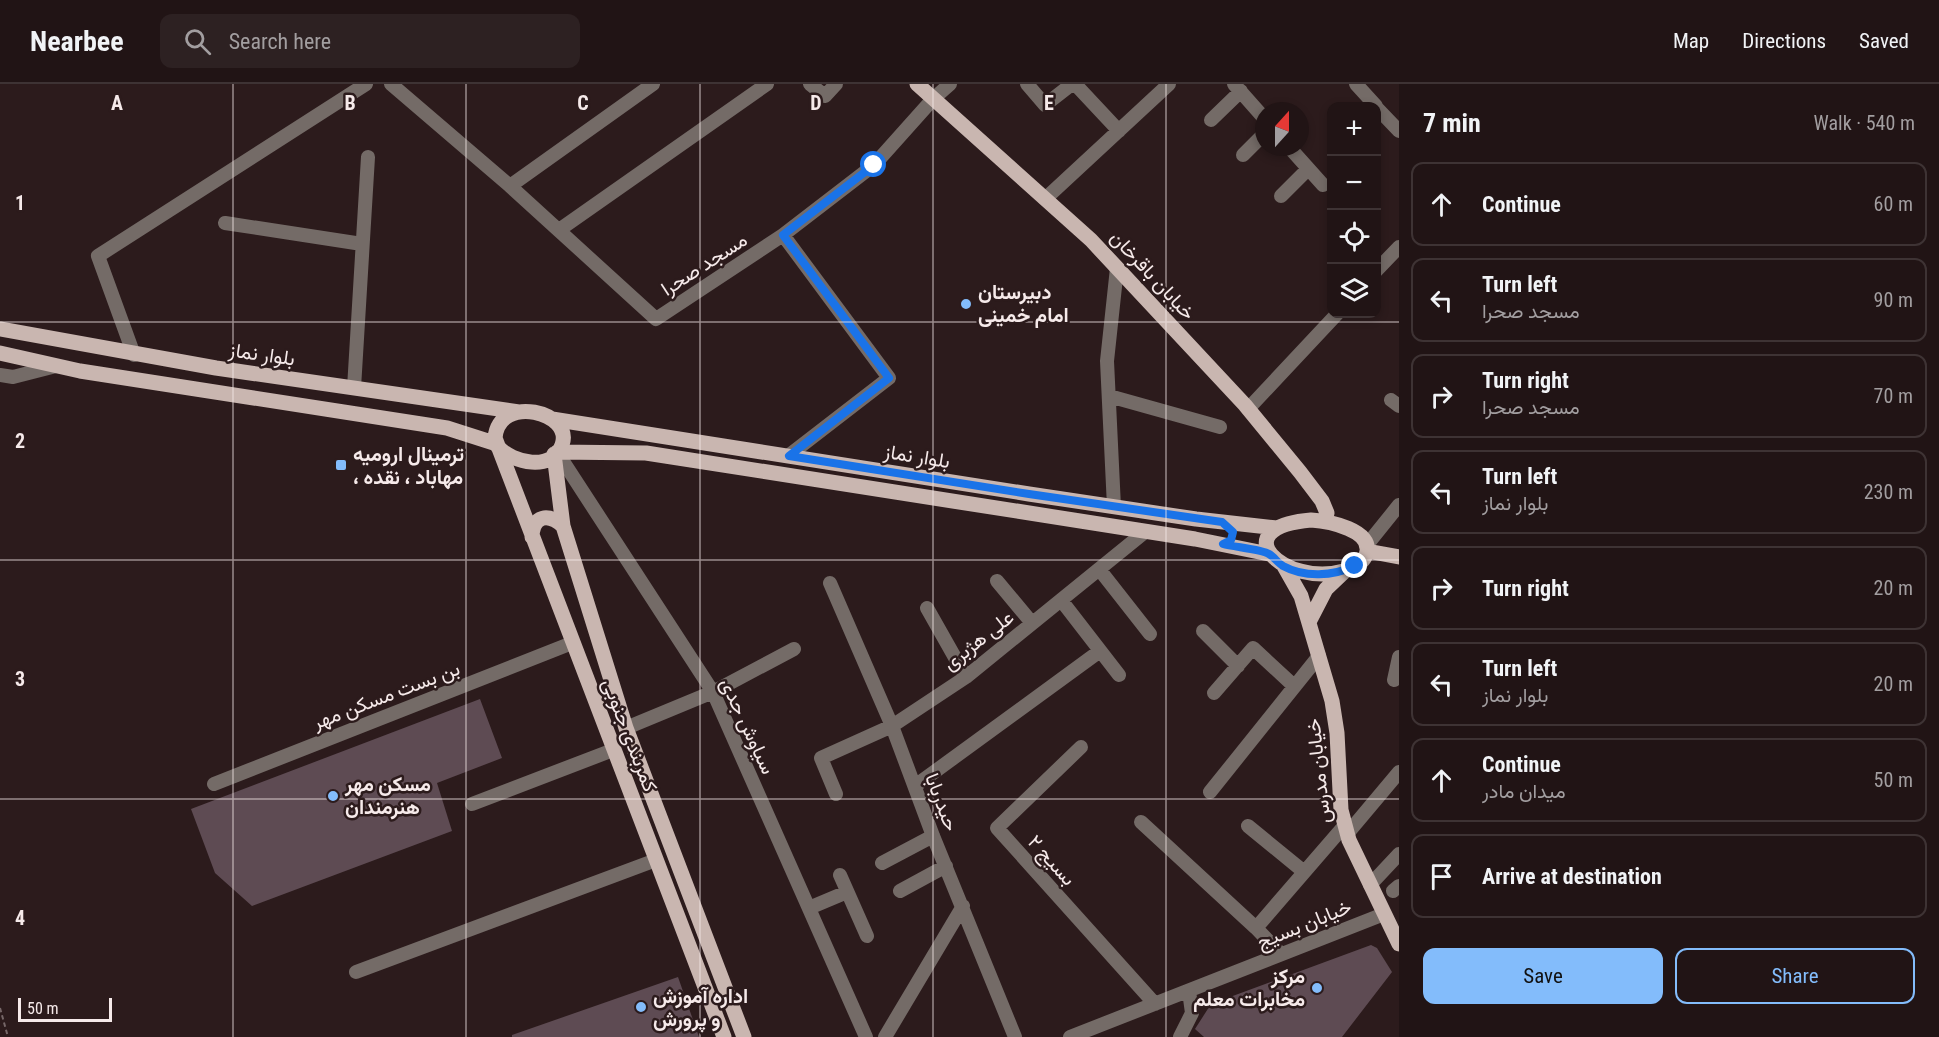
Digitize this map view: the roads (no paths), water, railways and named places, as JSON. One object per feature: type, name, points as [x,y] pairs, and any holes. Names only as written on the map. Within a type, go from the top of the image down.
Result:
[{"type":"main road","name":"خیابان باقرخان","points":[[917,84],[1091,240],[1248,409],[1322,501],[1327,513],[1325,521]]},
{"type":"main road","name":"بلوار نماز","points":[[0,329],[134,354],[519,412]]},
{"type":"main road","points":[[40,362],[45,338]]},
{"type":"main road","points":[[0,353],[220,394],[447,428],[498,446]]},
{"type":"main road","points":[[447,428],[453,425],[458,418],[457,411],[451,402]]},
{"type":"main road","points":[[519,412],[543,414],[552,419],[559,426],[563,435],[562,444],[556,453],[538,462],[526,462],[505,454],[498,446],[495,429],[508,415],[519,412]]},
{"type":"main road","name":"بلوار نماز","points":[[552,419],[1222,522],[1277,528],[1299,521],[1325,521]]},
{"type":"main road","points":[[606,428],[599,433],[598,440],[609,453]]},
{"type":"main road","name":"کمربندی جنوبی","points":[[498,446],[722,1031]]},
{"type":"main road","name":"بلوار نماز","points":[[556,453],[646,453],[1146,531],[1269,554]]},
{"type":"main road","name":"کمربندی جنوبی","points":[[556,453],[563,526],[626,728],[744,1037]]},
{"type":"main road","points":[[532,537],[532,528],[537,521],[546,517],[555,519],[563,526]]},
{"type":"main road","points":[[1325,521],[1349,528],[1358,534],[1366,548],[1399,557]]},
{"type":"main road","points":[[1222,522],[1233,532],[1231,540],[1223,544]]},
{"type":"main road","points":[[1277,528],[1266,540],[1265,547],[1269,554],[1284,566],[1321,574],[1346,570]]},
{"type":"main road","points":[[1310,620],[1326,589],[1346,570],[1362,561],[1366,548]]},
{"type":"main road","name":"خیابان مدرس","points":[[1284,566],[1301,596],[1310,620],[1332,701],[1337,733],[1341,810],[1346,830],[1398,941]]},
{"type":"main road","points":[[722,1031],[737,1018]]},
{"type":"street","points":[[134,354],[98,256],[366,84]]},
{"type":"street","name":"مسجد صحرا","points":[[392,84],[510,186],[656,318],[783,235]]},
{"type":"street","points":[[510,186],[653,84]]},
{"type":"street","points":[[559,230],[767,84]]},
{"type":"street","points":[[810,84],[825,96],[836,84]]},
{"type":"street","points":[[789,456],[889,378],[783,235],[874,165],[933,99],[950,84]]},
{"type":"street","points":[[1027,84],[1044,105],[1073,84],[1119,130]]},
{"type":"street","points":[[1045,199],[1169,84]]},
{"type":"street","points":[[1356,84],[1372,102]]},
{"type":"street","points":[[1211,120],[1237,88],[1255,108]]},
{"type":"street","points":[[1381,112],[1399,131]]},
{"type":"street","points":[[1243,154],[1255,143]]},
{"type":"street","points":[[1297,156],[1323,186]]},
{"type":"street","points":[[354,388],[368,157]]},
{"type":"street","points":[[1281,196],[1308,169]]},
{"type":"street","points":[[225,223],[362,244]]},
{"type":"street","points":[[1381,267],[1399,247]]},
{"type":"street","points":[[1114,507],[1107,361],[1117,268]]},
{"type":"street","points":[[1248,409],[1333,318]]},
{"type":"street","points":[[0,375],[13,377],[57,365]]},
{"type":"street","points":[[1109,396],[1220,427]]},
{"type":"street","name":"سیاوش جدی","points":[[556,453],[713,692],[866,1037]]},
{"type":"street","points":[[1366,548],[1399,505]]},
{"type":"street","name":"علی هژبری","points":[[836,794],[821,758],[892,726],[966,677],[1146,531]]},
{"type":"street","points":[[1099,569],[1150,634]]},
{"type":"street","points":[[998,581],[1032,623]]},
{"type":"street","name":"حیدربابا","points":[[830,583],[892,726],[933,836],[1015,1037]]},
{"type":"street","points":[[1061,600],[1119,675]]},
{"type":"street","points":[[927,608],[966,677]]},
{"type":"street","points":[[1203,632],[1238,666]]},
{"type":"street","name":"بن بست مسکن مهر","points":[[214,784],[572,643]]},
{"type":"street","points":[[1214,693],[1253,648],[1294,686]]},
{"type":"street","points":[[626,728],[713,692],[794,649]]},
{"type":"street","points":[[915,786],[1100,651]]},
{"type":"street","points":[[1210,792],[1318,656]]},
{"type":"street","points":[[1394,681],[1399,657]]},
{"type":"street","name":"بسیج ۲","points":[[1081,747],[997,828],[1155,1004]]},
{"type":"street","points":[[472,804],[613,750]]},
{"type":"street","points":[[1256,928],[1303,871],[1346,830],[1399,772]]},
{"type":"street","points":[[1141,822],[1281,954]]},
{"type":"street","points":[[1248,826],[1303,871]]},
{"type":"street","points":[[882,863],[933,836]]},
{"type":"street","points":[[1370,885],[1399,854]]},
{"type":"street","points":[[356,972],[656,860]]},
{"type":"street","points":[[900,891],[946,866]]},
{"type":"street","points":[[840,875],[867,936]]},
{"type":"street","points":[[808,908],[847,892]]},
{"type":"street","points":[[885,1037],[963,906]]},
{"type":"street","name":"خیابان بسیج","points":[[1070,1037],[1384,914]]},
{"type":"street","points":[[1180,1037],[1192,1013],[1189,991]]},
{"type":"place","name":"دبیرستان امام خمینی","points":[[966,304]]},
{"type":"place","name":"ترمینال ارومیه ، مهاباد ، نقده","points":[[341,465]]},
{"type":"place","name":"مسکن مهر هنرمندان","points":[[333,796]]},
{"type":"place","name":"مرکز مخابرات معلم","points":[[1317,988]]},
{"type":"place","name":"اداره آموزش و پرورش","points":[[641,1007]]}]
